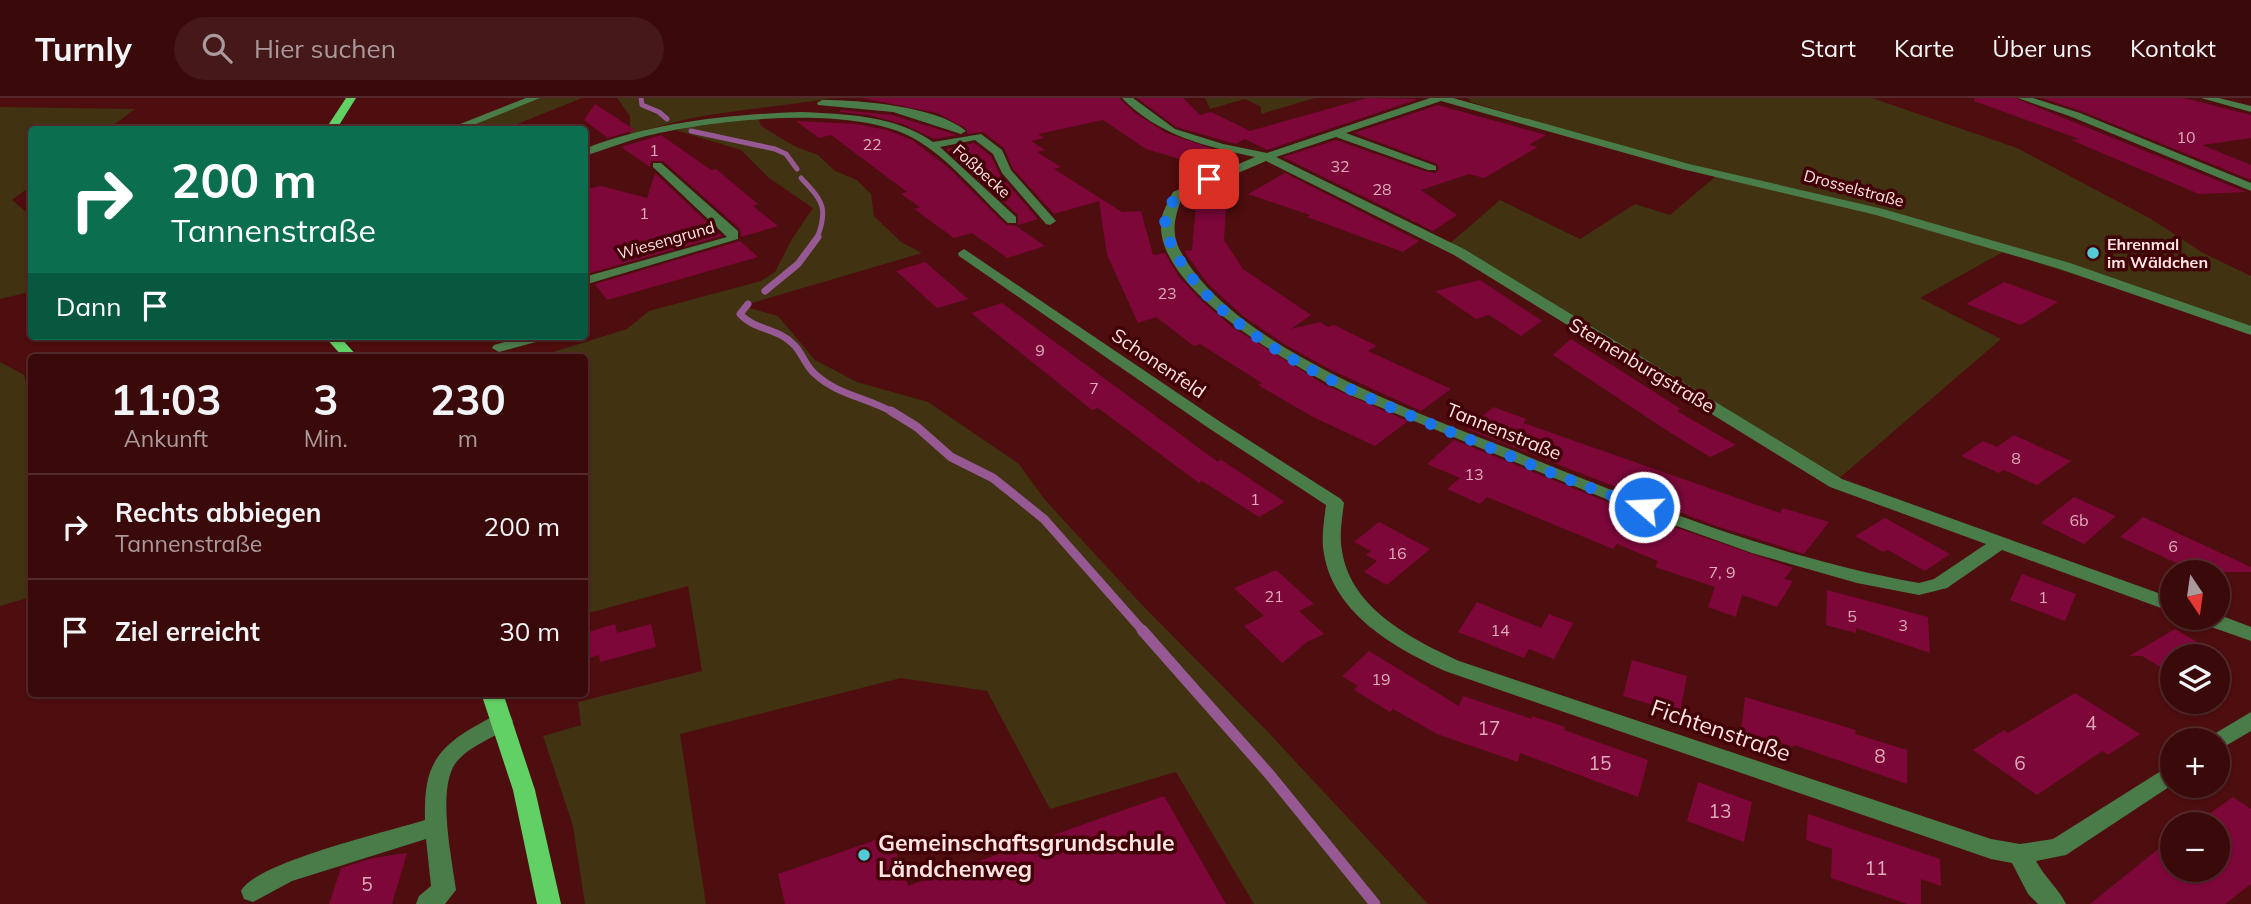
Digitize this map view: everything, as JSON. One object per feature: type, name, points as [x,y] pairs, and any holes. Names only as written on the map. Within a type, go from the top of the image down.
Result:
[{"type":"main road","points":[[333,126],[351,98]]},
{"type":"main road","points":[[335,340],[348,354]]},
{"type":"main road","points":[[493,697],[536,834],[549,904]]},
{"type":"street","points":[[461,126],[535,98]]},
{"type":"street","name":"Sternenburgstraße","points":[[1127,98],[1171,131],[1221,148],[1263,156],[1459,252],[1836,483],[2160,601]]},
{"type":"street","name":"Tannenstraße","points":[[1441,98],[1338,134],[1263,156],[1177,195],[1169,205],[1165,222],[1169,241],[1190,278],[1219,306],[1260,338],[1335,381],[1438,427],[1593,490],[1796,560],[1888,584],[1919,589],[1940,584],[2001,542]]},
{"type":"street","name":"Drosselstraße","points":[[1441,98],[1686,167],[1879,212],[2065,267],[2251,331]]},
{"type":"street","points":[[2023,98],[2076,115],[2251,187]]},
{"type":"street","points":[[2206,98],[2251,109]]},
{"type":"street","name":"Foßbecke","points":[[588,152],[624,139],[697,121],[795,110],[819,103],[851,102],[931,117],[961,131]]},
{"type":"street","name":"Foßbecke","points":[[795,110],[863,116],[891,123],[916,134],[1012,220]]},
{"type":"street","points":[[1338,134],[1432,167]]},
{"type":"street","name":"Foßbecke","points":[[930,146],[978,136],[998,152],[1006,171],[1050,221]]},
{"type":"street","name":"Wiesengrund","points":[[588,280],[732,239],[734,234],[657,165]]},
{"type":"street","name":"Schonenfeld","points":[[964,253],[1216,426],[1335,503]]},
{"type":"street","points":[[499,348],[527,340]]},
{"type":"street","name":"Fichtenstraße","points":[[1335,503],[1331,537],[1334,561],[1346,587],[1369,616],[1410,648],[1452,666],[1720,758],[1991,849],[2020,854],[2058,848],[2160,781]]},
{"type":"street","points":[[2230,626],[2251,634]]},
{"type":"street","points":[[2230,734],[2251,720]]},
{"type":"street","points":[[428,904],[444,890],[436,794],[441,769],[449,756],[502,721]]},
{"type":"street","points":[[253,891],[285,873],[437,826]]},
{"type":"street","points":[[2020,854],[2037,887],[2054,904]]},
{"type":"shaded area","points":[[540,98],[582,98],[512,126],[468,126]]},
{"type":"shaded area","points":[[617,98],[832,98],[710,115],[630,134],[630,116]]},
{"type":"shaded area","points":[[1205,98],[1315,98],[1261,114],[1261,107],[1245,99],[1210,109]]},
{"type":"shaded area","points":[[1468,98],[1872,98],[2017,148],[2151,219],[2203,253],[2251,276],[2251,331],[2003,252],[1920,298],[2001,339],[1836,481],[1447,246],[1500,200],[1580,239],[1635,204],[1670,215],[1716,176],[1471,102]]},
{"type":"shaded area","points":[[0,107],[135,109],[112,126],[28,126],[28,188],[12,200],[28,213],[28,292],[0,299]]},
{"type":"shaded area","points":[[758,117],[761,126],[794,146],[818,155],[835,171],[857,180],[871,194],[874,216],[901,242],[922,253],[742,306],[778,316],[815,360],[857,382],[928,402],[1019,464],[1045,500],[1142,605],[1268,732],[1428,904],[1254,904],[1176,772],[1050,809],[987,691],[901,678],[680,734],[706,904],[585,904],[573,826],[543,736],[581,725],[578,702],[702,671],[688,586],[588,613],[588,354],[547,354],[627,329],[649,311],[761,281],[775,272],[792,239],[813,208],[769,178],[741,150],[675,130],[715,121]]},
{"type":"shaded area","points":[[0,362],[24,375],[28,390],[28,598],[0,606]]},
{"type":"building","points":[[862,98],[1119,98],[1135,113],[1166,133],[1222,152],[1200,165],[1146,149],[1103,120],[1038,134],[1044,138],[1031,141],[1045,150],[1037,152],[1061,167],[1054,169],[1122,212],[1141,211],[1153,255],[1165,253],[1179,277],[1232,327],[1325,385],[1408,421],[1375,446],[1313,417],[1258,385],[1262,383],[1200,344],[1194,346],[1156,317],[1138,323],[1107,255],[1099,201],[1054,214],[1013,169],[1004,148],[983,132],[967,134],[967,129],[937,113]]},
{"type":"building","points":[[1137,98],[1183,98],[1200,115],[1211,112],[1250,131],[1367,98],[1418,99],[1267,150],[1245,139],[1236,144],[1176,127]]},
{"type":"building","points":[[1975,98],[2015,98],[2246,192],[2199,194],[2071,140],[2079,139],[1974,101]]},
{"type":"building","points":[[2042,98],[2184,98],[2251,115],[2251,138],[2202,145],[2251,165],[2251,180],[2081,111]]},
{"type":"building","points":[[595,104],[635,130],[608,138],[584,120]]},
{"type":"building","points":[[1438,105],[1546,135],[1529,145],[1538,147],[1484,178],[1469,174],[1421,190],[1457,215],[1433,231],[1283,157],[1336,140],[1436,173],[1439,170],[1437,164],[1354,133]]},
{"type":"building","points":[[840,112],[892,115],[957,135],[934,139],[903,124],[869,115]]},
{"type":"building","points":[[796,121],[856,124],[887,130],[912,140],[949,168],[1006,225],[1016,226],[1045,246],[1007,258],[972,233],[954,238],[914,209],[920,207],[901,194],[907,192],[831,135],[819,138]]},
{"type":"building","points":[[661,135],[711,170],[716,169],[758,204],[753,206],[778,226],[741,237],[740,229],[663,161],[651,161],[650,167],[621,147]]},
{"type":"building","points":[[974,143],[991,156],[1000,175],[1038,219],[1018,225],[1018,215],[946,149]]},
{"type":"building","points":[[655,173],[722,236],[588,273],[588,189],[601,186],[647,198]]},
{"type":"building","points":[[1285,173],[1419,241],[1403,252],[1248,194]]},
{"type":"building","points":[[1227,189],[1224,240],[1243,269],[1311,315],[1291,329],[1320,322],[1328,327],[1334,325],[1377,346],[1368,351],[1451,389],[1421,411],[1331,370],[1284,344],[1243,316],[1208,284],[1184,251],[1192,250],[1196,205]]},
{"type":"building","points":[[740,241],[758,257],[607,300],[595,284]]},
{"type":"building","points":[[925,262],[968,299],[937,308],[896,271]]},
{"type":"building","points":[[1480,280],[1542,321],[1521,336],[1489,315],[1476,319],[1435,291]]},
{"type":"building","points":[[2004,282],[2058,302],[2021,325],[1966,304]]},
{"type":"building","points":[[1002,303],[1218,462],[1220,459],[1285,502],[1259,517],[1202,481],[1199,483],[1098,408],[1092,410],[971,313]]},
{"type":"building","points":[[1571,339],[1681,409],[1677,411],[1736,445],[1710,457],[1666,430],[1553,355]]},
{"type":"building","points":[[1493,407],[1526,419],[1523,423],[1780,513],[1783,508],[1829,522],[1804,554],[1713,525],[1467,429]]},
{"type":"building","points":[[2014,435],[2071,461],[2037,485],[2004,470],[1999,473],[1961,456],[1983,441],[1997,447]]},
{"type":"building","points":[[1454,440],[1642,516],[1793,568],[1784,579],[1793,581],[1777,607],[1742,595],[1736,617],[1708,607],[1715,587],[1655,567],[1658,561],[1617,544],[1613,549],[1487,497],[1480,504],[1447,489],[1460,478],[1427,464]]},
{"type":"building","points":[[2074,497],[2116,516],[2084,544],[2041,523]]},
{"type":"building","points":[[2143,517],[2251,567],[2251,572],[2230,572],[2230,560],[2170,560],[2120,537]]},
{"type":"building","points":[[1885,518],[1950,554],[1925,571],[1888,550],[1883,552],[1855,536]]},
{"type":"building","points":[[1379,522],[1430,549],[1387,585],[1364,572],[1377,561],[1366,555],[1371,551],[1354,542]]},
{"type":"building","points":[[1276,570],[1314,604],[1299,611],[1324,634],[1307,642],[1282,663],[1244,626],[1264,616],[1234,588]]},
{"type":"building","points":[[2022,574],[2076,594],[2065,621],[2010,600]]},
{"type":"building","points":[[1827,590],[1928,617],[1930,653],[1856,628],[1856,633],[1826,625]]},
{"type":"building","points":[[1477,602],[1541,628],[1549,614],[1573,623],[1554,659],[1529,649],[1524,658],[1458,632]]},
{"type":"building","points":[[615,624],[617,633],[651,624],[656,647],[600,662],[599,655],[589,658],[588,632]]},
{"type":"building","points":[[2173,630],[2201,644],[2160,644],[2160,667],[2142,656],[2129,656]]},
{"type":"building","points":[[1369,651],[1459,706],[1463,696],[1565,727],[1564,730],[1648,760],[1638,797],[1520,753],[1518,762],[1437,734],[1393,709],[1390,712],[1354,690],[1358,686],[1342,676]]},
{"type":"building","points":[[1632,660],[1687,676],[1680,713],[1623,696]]},
{"type":"building","points":[[2075,693],[2140,734],[2108,755],[2102,751],[2037,795],[1973,750],[2004,730],[2008,733]]},
{"type":"building","points":[[1745,697],[1856,730],[1855,734],[1907,750],[1907,784],[1794,745],[1741,731]]},
{"type":"building","points":[[1698,782],[1752,802],[1744,842],[1687,821]]},
{"type":"building","points":[[1164,796],[1226,904],[785,904],[778,874],[890,835],[908,886]]},
{"type":"building","points":[[2233,797],[2251,809],[2251,884],[2225,904],[2090,904],[2160,848],[2160,882],[2230,882],[2230,812],[2212,812]]},
{"type":"building","points":[[1808,814],[1940,859],[1941,886],[1921,879],[1921,904],[1907,904],[1831,878],[1832,849],[1806,840]]},
{"type":"building","points":[[407,853],[392,904],[329,904],[341,868],[373,858]]},
{"type":"waterway","points":[[641,98],[642,105],[659,112],[667,119]]},
{"type":"waterway","points":[[691,131],[775,149],[786,154],[797,169]]},
{"type":"waterway","points":[[801,178],[814,192],[823,212],[817,238]]},
{"type":"waterway","points":[[765,291],[798,264],[818,237]]},
{"type":"waterway","points":[[748,304],[740,314],[752,323],[786,338],[795,346],[812,371],[824,381],[843,392],[894,413]]},
{"type":"waterway","points":[[891,411],[917,427],[951,457],[993,478],[1044,519],[1143,631]]},
{"type":"waterway","points":[[1142,630],[1270,775],[1375,904]]},
{"type":"place","name":"Ehrenmal im Wäldchen","points":[[2093,253]]},
{"type":"place","name":"Gemeinschaftsgrundschule Ländchenweg","points":[[864,855]]},
{"type":"route","points":[[1209,179],[1177,195],[1169,205],[1165,222],[1169,241],[1190,278],[1219,306],[1260,338],[1335,381],[1438,427],[1593,490],[1644,507]]}]
